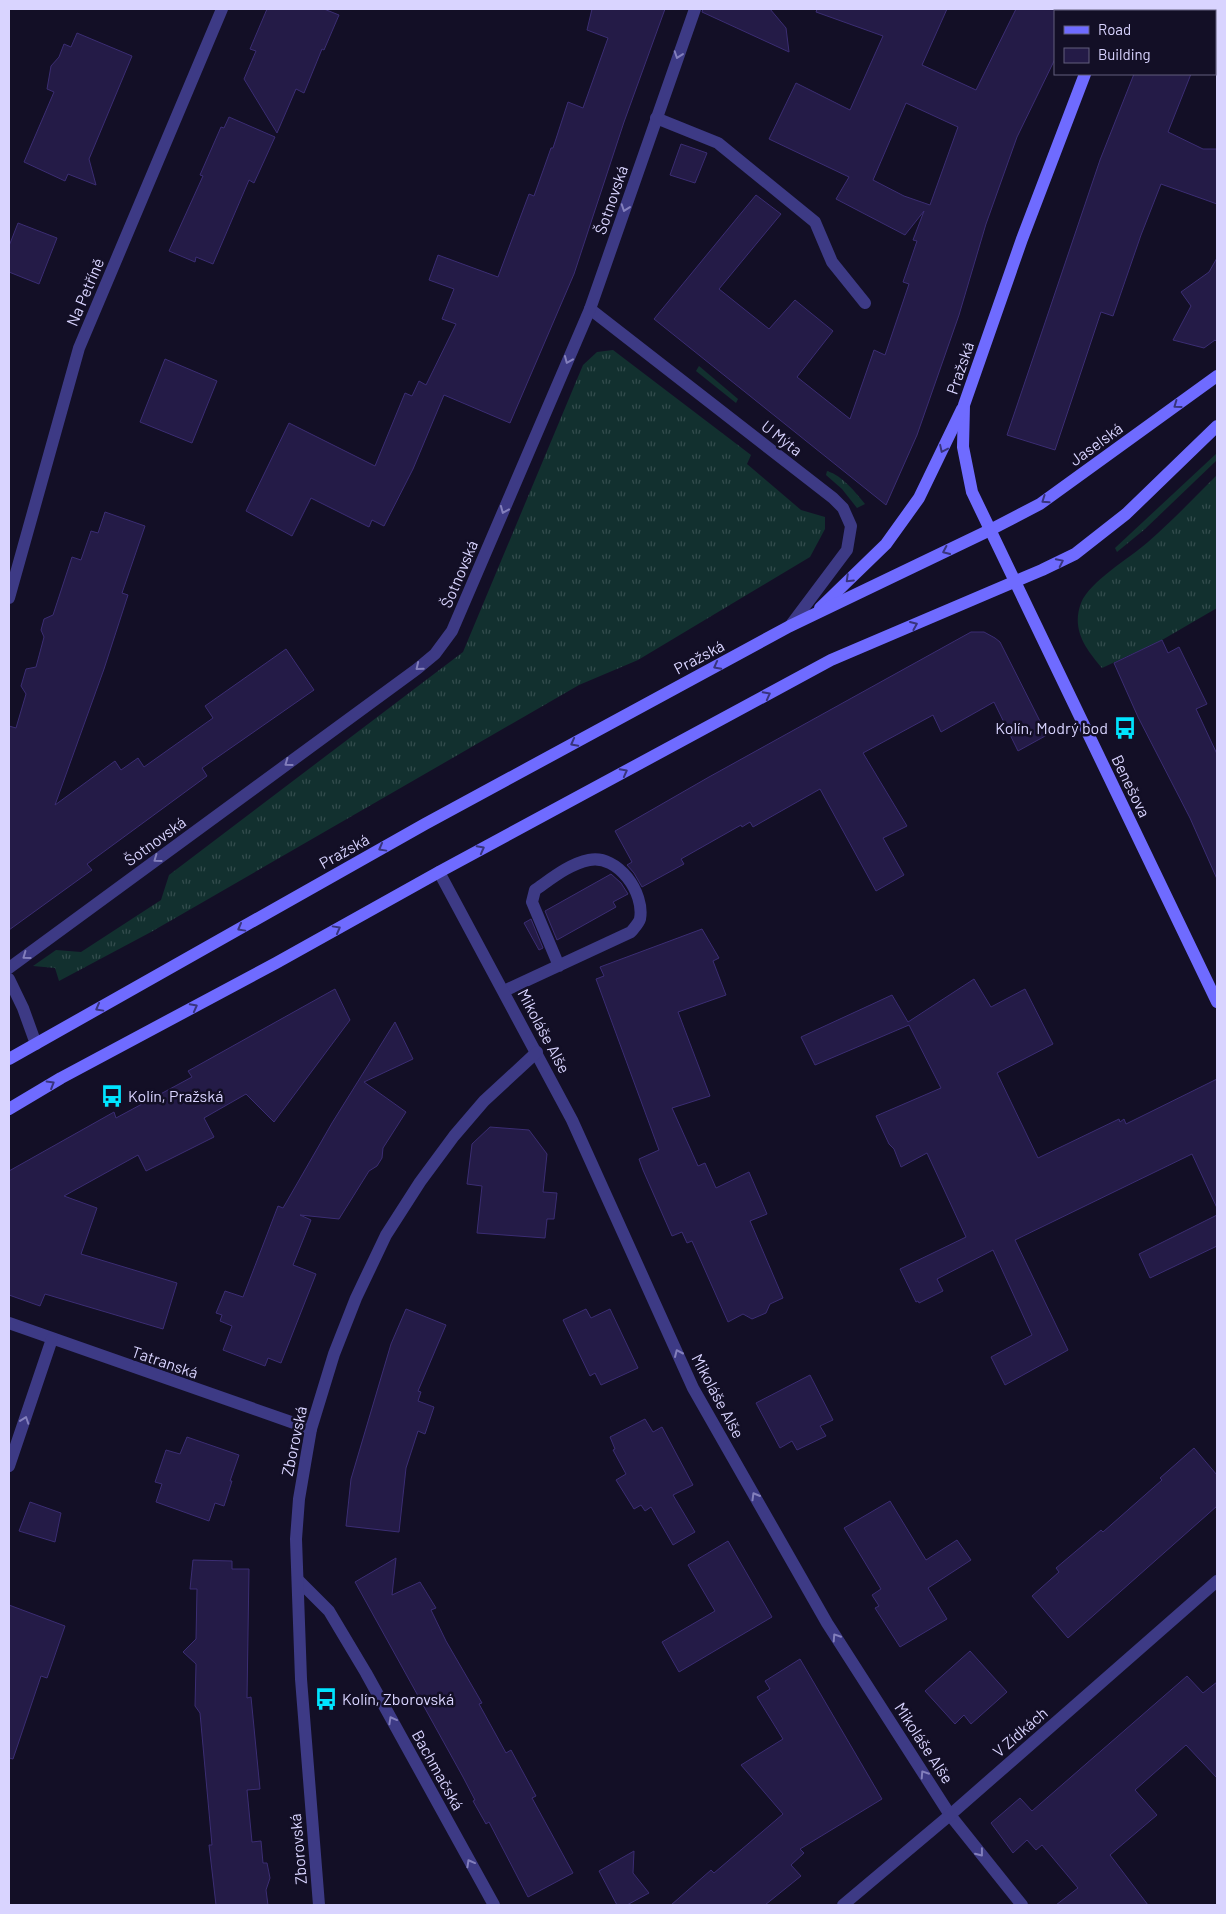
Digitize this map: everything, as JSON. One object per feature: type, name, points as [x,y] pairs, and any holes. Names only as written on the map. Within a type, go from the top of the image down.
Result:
[{"type":"street","name":"Na Petříně","points":[[9,598],[79,348],[222,9]]},
{"type":"street","name":"Šotnovská","points":[[9,968],[417,669],[445,643],[452,631],[590,309],[695,9]]},
{"type":"street","name":"Pražská","points":[[9,1060],[425,824],[790,626],[990,530],[972,492],[963,447],[964,405],[1022,239],[1085,75]]},
{"type":"street","points":[[656,118],[718,142],[815,222],[832,262],[865,303]]},
{"type":"street","name":"U Mýta","points":[[590,309],[834,498],[843,508],[851,526],[847,550],[790,626]]},
{"type":"street","name":"Jaselská","points":[[990,530],[1040,504],[1217,376]]},
{"type":"street","points":[[811,616],[886,544],[914,506],[964,405]]},
{"type":"street","points":[[9,1109],[61,1078],[276,963],[438,872],[832,660],[1075,554],[1126,514],[1217,426]]},
{"type":"street","name":"Benešova","points":[[990,530],[1217,1002]]},
{"type":"street","points":[[504,991],[559,966],[631,932],[640,920],[639,900],[630,882],[617,866],[604,860],[589,860],[563,871],[535,890],[532,902],[559,966]]},
{"type":"street","name":"Mikoláše Alše","points":[[438,872],[537,1052],[572,1120],[693,1388],[827,1623],[950,1815],[1022,1905]]},
{"type":"street","points":[[9,979],[23,1008],[36,1044]]},
{"type":"street","name":"Zborovská","points":[[319,1905],[301,1679],[296,1539],[299,1499],[310,1429],[334,1354],[353,1306],[386,1235],[420,1182],[454,1136],[484,1101],[537,1052]]},
{"type":"street","name":"Tatranská","points":[[9,1323],[52,1340],[310,1429]]},
{"type":"street","points":[[9,1466],[52,1340]]},
{"type":"street","name":"Bachmačská","points":[[298,1580],[329,1611],[494,1905]]},
{"type":"street","name":"V Zídkách","points":[[843,1905],[950,1815],[1217,1581]]},
{"type":"green space","points":[[613,350],[751,455],[747,464],[801,510],[825,517],[825,529],[810,557],[638,660],[579,685],[151,932],[59,981],[55,968],[33,966],[56,950],[81,952],[161,900],[169,875],[463,652],[583,365],[597,352]]},
{"type":"green space","points":[[699,366],[738,399],[736,403],[696,371]]},
{"type":"green space","points":[[1217,453],[1217,460],[1145,529],[1117,552],[1115,548]]},
{"type":"green space","points":[[827,471],[843,480],[865,504],[857,508],[842,489],[826,475]]},
{"type":"green space","points":[[1217,475],[1217,608],[1162,640],[1102,668],[1086,646],[1079,630],[1078,613],[1081,603],[1101,578],[1157,534]]},
{"type":"building","points":[[267,9],[324,9],[339,15],[324,50],[322,49],[304,93],[296,89],[277,133],[244,79],[256,51],[250,49]]},
{"type":"building","points":[[592,9],[665,9],[624,122],[574,274],[510,423],[444,395],[413,469],[384,526],[372,520],[369,527],[311,498],[292,536],[246,511],[289,423],[375,466],[405,393],[412,396],[419,381],[426,385],[456,324],[442,319],[454,289],[429,280],[438,255],[498,277],[529,194],[534,196],[551,148],[553,148],[568,102],[583,108],[608,38],[587,30]]},
{"type":"building","points":[[703,9],[770,9],[786,28],[789,52],[702,12]]},
{"type":"building","points":[[817,9],[947,9],[922,65],[976,90],[1016,9],[1055,9],[1054,61],[1017,137],[986,224],[959,315],[917,435],[886,505],[654,319],[756,195],[781,214],[719,289],[769,329],[795,300],[833,331],[797,377],[850,419],[874,350],[885,355],[909,284],[903,282],[917,241],[913,240],[924,211],[905,235],[836,199],[849,177],[769,139],[796,83],[850,110],[883,36],[816,12]],"holes":[[[906,103],[958,127],[930,205],[904,196],[873,180]]]},
{"type":"building","points":[[77,33],[132,56],[89,159],[96,185],[68,174],[65,181],[24,162],[54,92],[47,89],[51,66],[59,57],[64,44],[71,47]]},
{"type":"building","points":[[1134,75],[1191,75],[1168,132],[1203,149],[1217,149],[1217,204],[1161,184],[1113,316],[1101,312],[1055,450],[1007,435],[1100,160]]},
{"type":"building","points":[[229,117],[275,137],[254,183],[249,180],[213,264],[196,257],[195,262],[169,251],[203,176],[200,175],[221,127],[224,128]]},
{"type":"building","points":[[681,144],[707,153],[695,183],[670,175]]},
{"type":"building","points":[[18,223],[57,238],[39,284],[9,272],[9,246]]},
{"type":"building","points":[[1217,258],[1217,342],[1215,340],[1204,348],[1173,340],[1191,306],[1181,292],[1209,272]]},
{"type":"building","points":[[165,359],[217,381],[192,443],[140,422]]},
{"type":"building","points":[[105,512],[145,526],[122,593],[128,595],[104,669],[55,805],[115,761],[121,770],[138,758],[144,767],[213,718],[205,706],[286,649],[314,690],[202,768],[207,776],[87,864],[92,870],[9,930],[9,726],[16,728],[26,694],[21,686],[26,669],[36,667],[44,637],[41,630],[44,619],[53,615],[72,557],[81,560],[91,531],[98,533]]},
{"type":"building","points":[[971,632],[984,632],[1000,642],[1047,735],[1018,751],[994,702],[941,732],[933,715],[863,753],[907,826],[883,838],[904,875],[876,891],[820,789],[753,827],[750,822],[742,827],[741,825],[681,859],[684,864],[642,887],[627,865],[632,862],[615,831]]},
{"type":"building","points":[[1162,640],[1168,653],[1179,647],[1207,704],[1196,709],[1217,754],[1217,879],[1190,818],[1138,717],[1114,663]]},
{"type":"building","points":[[611,874],[621,883],[628,894],[613,902],[616,907],[557,940],[545,911]]},
{"type":"building","points":[[531,919],[543,948],[539,950],[524,923]]},
{"type":"building","points":[[702,929],[719,958],[713,961],[726,995],[678,1012],[710,1096],[672,1108],[698,1166],[705,1163],[716,1188],[749,1172],[767,1214],[750,1221],[783,1298],[770,1304],[766,1313],[752,1319],[743,1314],[728,1322],[692,1241],[687,1243],[682,1232],[672,1236],[643,1170],[639,1159],[659,1150],[596,979],[604,976],[600,967]]},
{"type":"building","points":[[974,979],[991,1007],[1025,989],[1053,1044],[997,1073],[1038,1158],[1119,1119],[1120,1122],[1124,1119],[1126,1124],[1217,1079],[1217,1208],[1192,1154],[1015,1240],[1068,1350],[1005,1385],[991,1357],[1032,1335],[993,1250],[937,1279],[943,1291],[919,1303],[918,1301],[916,1302],[900,1269],[966,1237],[927,1153],[901,1167],[894,1149],[889,1144],[876,1116],[941,1088],[909,1025],[815,1065],[801,1037],[892,995],[908,1022]]},
{"type":"building","points":[[335,989],[350,1020],[274,1122],[246,1094],[204,1118],[214,1137],[146,1171],[138,1155],[64,1196],[97,1208],[81,1254],[177,1283],[163,1329],[45,1294],[40,1306],[9,1295],[9,1171],[114,1112],[116,1118],[192,1077],[188,1071]]},
{"type":"building","points":[[395,1022],[413,1059],[364,1082],[406,1112],[383,1148],[382,1158],[377,1166],[369,1171],[339,1219],[300,1215],[311,1220],[293,1265],[316,1274],[281,1363],[268,1358],[265,1366],[223,1350],[232,1326],[220,1321],[222,1315],[216,1313],[225,1291],[243,1297],[278,1206],[283,1208],[332,1123]]},
{"type":"building","points":[[490,1127],[529,1130],[547,1154],[543,1192],[557,1193],[554,1219],[547,1219],[545,1238],[477,1233],[482,1186],[467,1184],[472,1144]]},
{"type":"building","points":[[1217,1215],[1217,1246],[1150,1278],[1139,1254]]},
{"type":"building","points":[[406,1309],[446,1325],[418,1391],[421,1392],[418,1401],[434,1407],[425,1434],[418,1431],[406,1468],[399,1532],[346,1526],[351,1479],[391,1344]]},
{"type":"building","points":[[586,1309],[591,1318],[610,1309],[638,1368],[601,1385],[595,1373],[590,1376],[563,1320]]},
{"type":"building","points":[[810,1375],[833,1420],[820,1426],[826,1436],[797,1450],[792,1441],[780,1448],[756,1403]]},
{"type":"building","points":[[645,1419],[653,1432],[662,1427],[693,1485],[673,1495],[695,1532],[673,1545],[651,1507],[645,1511],[641,1505],[634,1509],[616,1480],[626,1474],[613,1450],[615,1449],[610,1437]]},
{"type":"building","points":[[187,1437],[239,1455],[224,1506],[215,1503],[209,1521],[156,1502],[162,1484],[155,1482],[166,1450],[180,1454]]},
{"type":"building","points":[[1194,1448],[1217,1475],[1217,1506],[1068,1638],[1032,1596],[1059,1572],[1056,1568],[1101,1530],[1103,1532],[1162,1480],[1160,1478]]},
{"type":"building","points":[[890,1501],[926,1560],[957,1540],[971,1560],[928,1588],[947,1619],[900,1647],[875,1608],[879,1606],[872,1595],[881,1589],[844,1528]]},
{"type":"building","points":[[30,1502],[61,1513],[55,1542],[19,1531]]},
{"type":"building","points":[[728,1541],[772,1617],[679,1672],[662,1642],[715,1611],[688,1565]]},
{"type":"building","points":[[396,1558],[392,1595],[420,1582],[436,1608],[431,1610],[446,1641],[482,1703],[479,1704],[506,1753],[511,1750],[536,1796],[532,1798],[573,1873],[528,1897],[489,1822],[486,1824],[473,1801],[475,1800],[463,1777],[355,1582]]},
{"type":"building","points":[[193,1560],[232,1561],[232,1569],[249,1569],[247,1698],[251,1697],[260,1789],[247,1790],[252,1842],[261,1841],[263,1863],[267,1863],[270,1878],[266,1890],[268,1905],[216,1905],[209,1845],[212,1845],[200,1713],[195,1706],[196,1664],[183,1652],[196,1639],[197,1589],[190,1589]]},
{"type":"building","points":[[9,1605],[65,1626],[47,1678],[41,1676],[13,1759],[9,1758]]},
{"type":"building","points":[[970,1651],[1007,1692],[971,1724],[964,1715],[955,1724],[925,1691]]},
{"type":"building","points":[[800,1659],[882,1799],[800,1849],[804,1853],[791,1865],[801,1876],[765,1905],[671,1905],[711,1870],[714,1873],[783,1814],[741,1765],[783,1739],[757,1697],[770,1689],[765,1681]]},
{"type":"building","points":[[1187,1676],[1203,1693],[1217,1682],[1217,1778],[1186,1745],[1135,1790],[1157,1815],[1110,1855],[1148,1905],[1056,1905],[1078,1888],[1042,1845],[1036,1850],[1027,1840],[1013,1853],[991,1823],[1020,1798],[1032,1811]]},
{"type":"building","points":[[634,1851],[633,1873],[649,1893],[627,1905],[617,1905],[599,1871]]},
{"type":"place","name":"Kolín, Modrý bod","points":[[1125,728]]},
{"type":"place","name":"Kolín, Pražská","points":[[112,1096]]},
{"type":"place","name":"Kolín, Zborovská","points":[[326,1699]]}]
